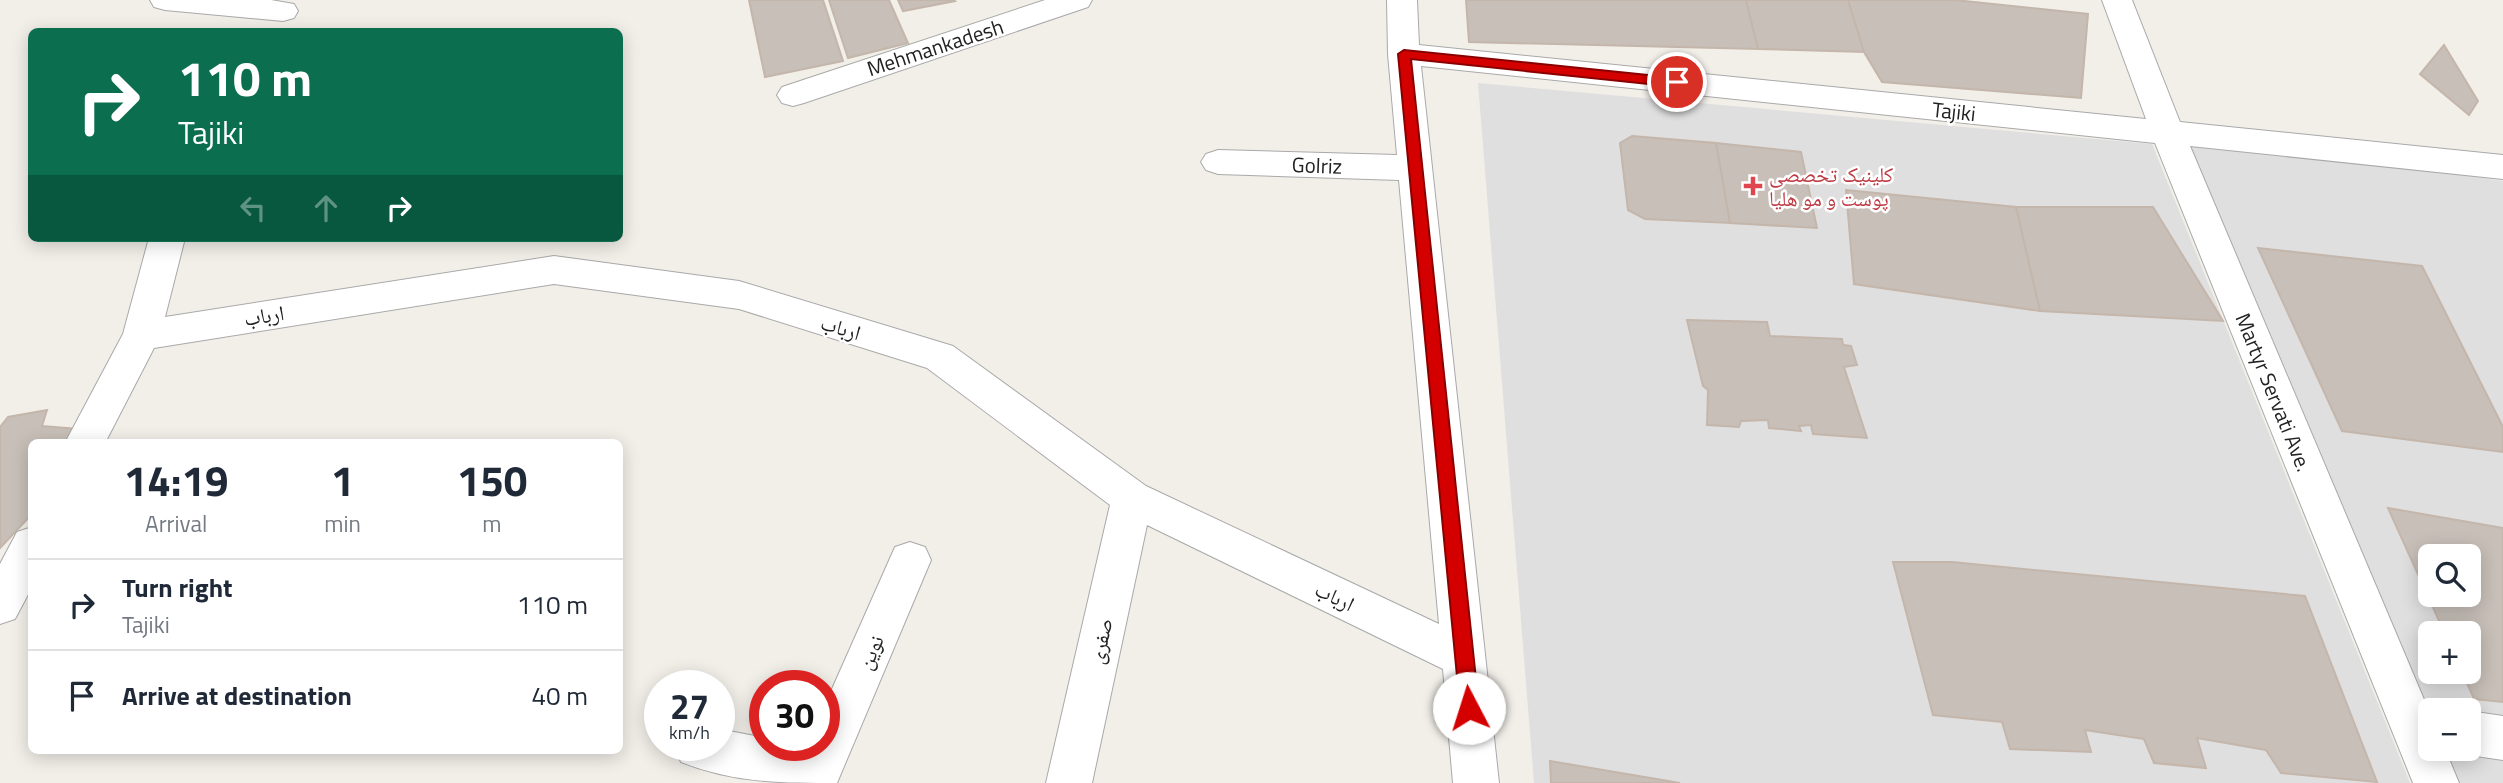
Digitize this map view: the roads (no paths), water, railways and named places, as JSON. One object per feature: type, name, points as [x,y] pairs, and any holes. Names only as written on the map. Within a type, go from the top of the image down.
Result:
[{"type":"street","points":[[165,0],[281,14]]},
{"type":"street","name":"Mehmankadesh","points":[[793,94],[1077,0]]},
{"type":"street","points":[[1402,0],[1404,54],[1476,783]]},
{"type":"street","name":"Martyr Servati Ave.","points":[[2116,0],[2168,133],[2418,719]]},
{"type":"street","name":"Tajiki","points":[[1404,54],[2503,167]]},
{"type":"street","name":"Golriz","points":[[1219,162],[1416,168]]},
{"type":"street","points":[[87,439],[142,335],[166,242]]},
{"type":"street","name":"ارباب","points":[[142,335],[554,270],[740,295],[940,357],[1132,498],[1465,658]]},
{"type":"street","name":"صفری","points":[[1069,783],[1132,498]]},
{"type":"street","points":[[0,605],[28,552]]},
{"type":"street","name":"نوین","points":[[816,777],[910,560]]},
{"type":"street","points":[[0,611],[28,606]]},
{"type":"street","points":[[2481,735],[2503,738]]},
{"type":"street","points":[[735,756],[816,777]]},
{"type":"street","name":"Martyr Servati Ave.","points":[[2430,761],[2436,783]]},
{"type":"place","name":"کلینیک تخصصی پوست و مو هلیا","points":[[1753,186]]}]
